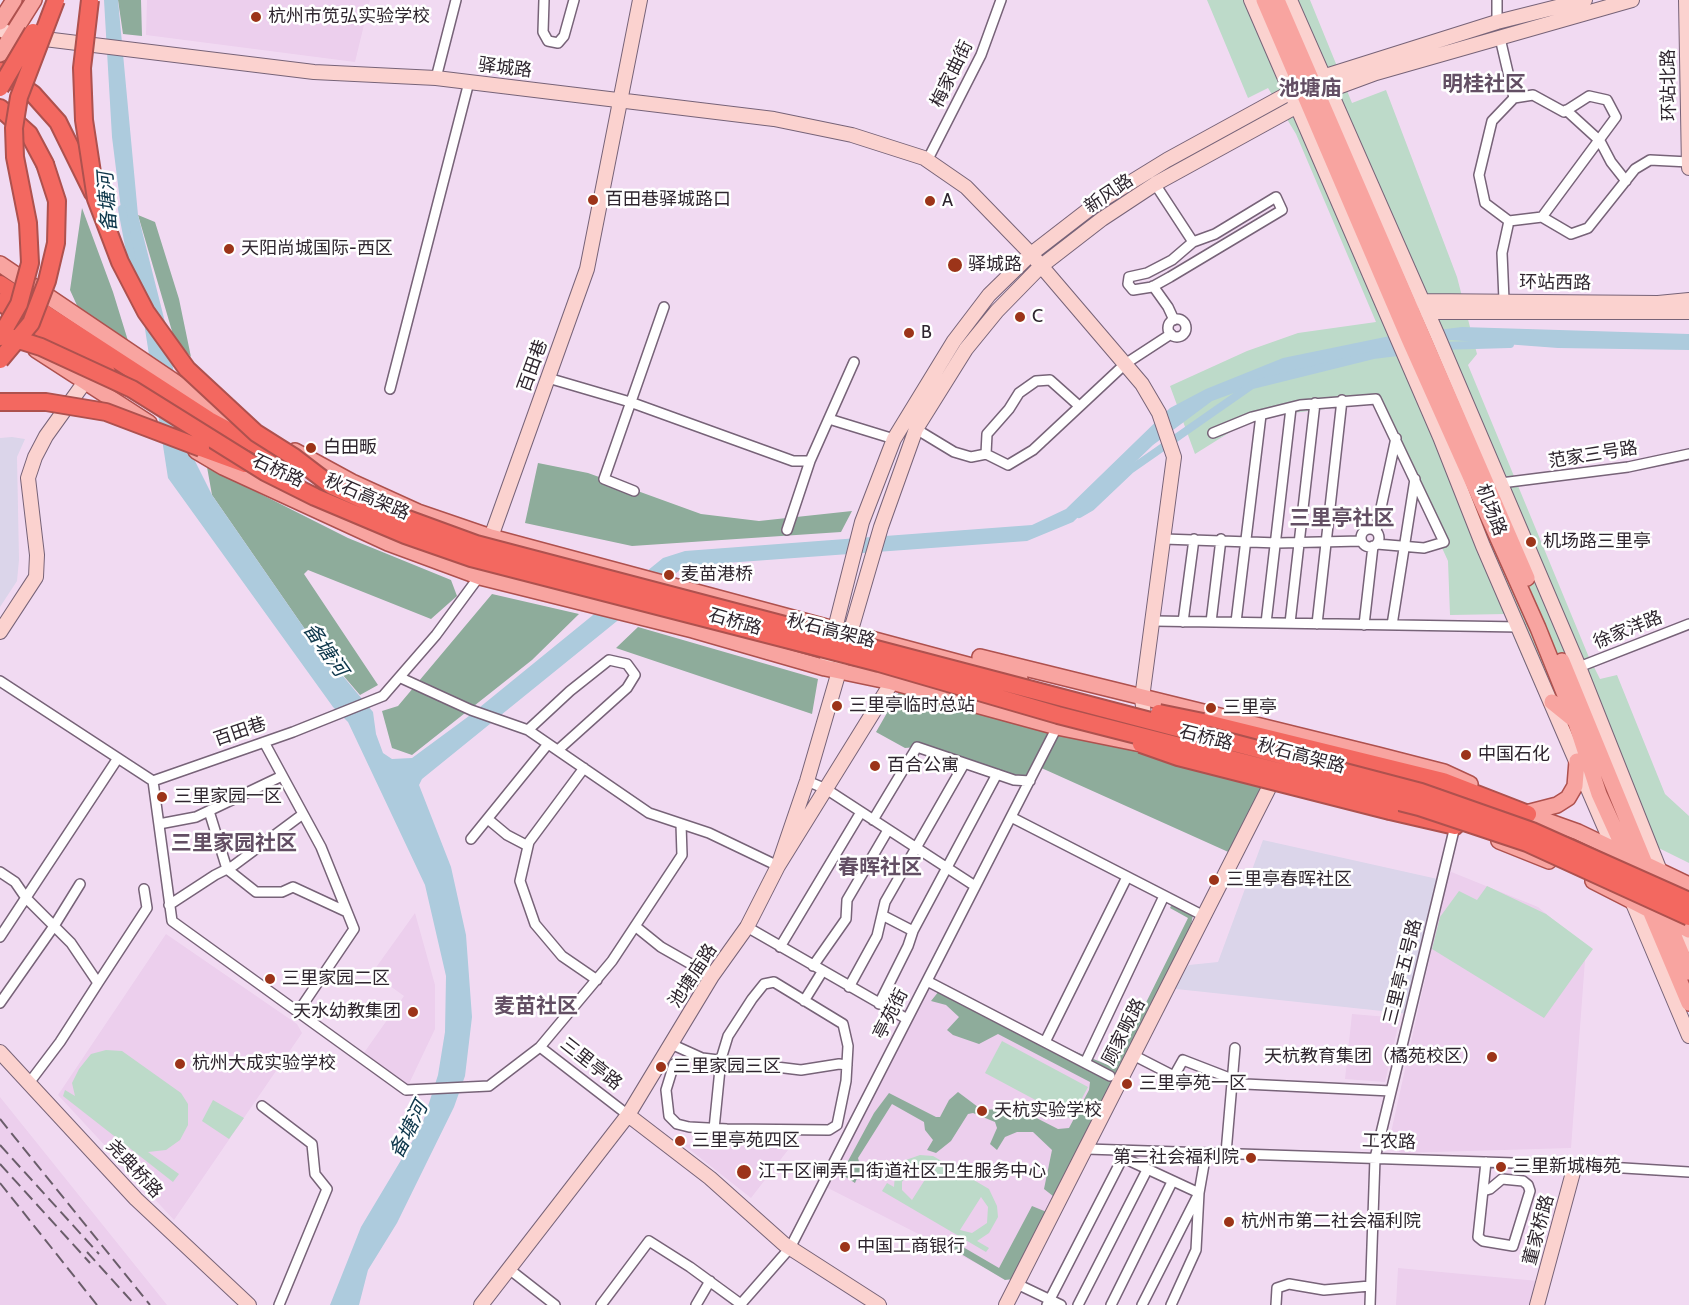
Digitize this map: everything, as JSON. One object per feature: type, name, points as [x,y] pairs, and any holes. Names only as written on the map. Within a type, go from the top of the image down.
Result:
[{"type":"highway","points":[[0,88],[51,0]]},
{"type":"highway","points":[[57,0],[18,97],[14,140],[28,223],[30,262],[19,304],[0,336],[41,347],[132,389]]},
{"type":"highway","points":[[90,0],[82,78],[84,120],[96,199]]},
{"type":"highway","points":[[0,71],[33,94],[58,122],[96,199],[123,270],[146,312],[173,352],[256,433],[294,457],[332,486]]},
{"type":"highway","points":[[0,108],[29,134],[45,164],[57,201],[56,243],[47,281],[31,323],[0,360]]},
{"type":"highway","name":"秋石高架路","points":[[0,285],[209,420],[332,486],[394,514],[476,544],[1421,792],[1472,808],[1600,860],[1689,901]]},
{"type":"highway","name":"秋石高架路","points":[[0,302],[132,389],[265,471],[357,515],[471,558],[879,663],[1057,721],[1183,745],[1468,822],[1527,843],[1687,925]]},
{"type":"highway","points":[[0,402],[46,402],[106,412],[265,471]]},
{"type":"highway","points":[[1066,697],[1190,718],[1443,781],[1528,814]]},
{"type":"highway","points":[[1057,721],[1178,758],[1455,826]]},
{"type":"main road","points":[[0,54],[6,32],[34,0]]},
{"type":"main road","name":"百田巷","points":[[491,537],[587,269],[640,0]]},
{"type":"main road","name":"机场路","points":[[1251,0],[1310,91],[1428,365],[1563,663],[1689,972]]},
{"type":"main road","name":"机场路","points":[[1264,0],[1424,306]]},
{"type":"main road","name":"机场路","points":[[1277,0],[1310,91],[1417,335],[1575,720],[1620,852],[1632,902],[1689,1036]]},
{"type":"main road","name":"机场路","points":[[1290,0],[1310,91]]},
{"type":"main road","name":"新风路","points":[[832,669],[834,625],[859,533],[894,439],[954,341],[989,295],[1031,254],[1097,203],[1310,91],[1497,22],[1585,0]]},
{"type":"main road","name":"新风路","points":[[832,669],[852,628],[879,532],[916,429],[966,349],[997,310],[1040,267],[1102,219],[1155,184],[1310,91],[1632,0]]},
{"type":"main road","name":"环站北路","points":[[1686,0],[1689,168]]},
{"type":"main road","name":"驿城路","points":[[6,32],[89,45],[314,72],[436,78],[774,119],[890,145],[927,161],[966,187],[1031,254],[1142,384],[1159,414],[1174,458],[1142,698],[1144,715]]},
{"type":"main road","name":"石桥路","points":[[0,264],[209,405],[352,482],[418,512],[491,537],[603,569],[639,575],[852,628],[903,646],[1144,715],[1280,747],[1528,814],[1620,852],[1689,885]]},
{"type":"main road","name":"环站西路","points":[[1424,306],[1504,300],[1658,303],[1689,300]]},
{"type":"main road","points":[[1417,335],[1424,306]]},
{"type":"main road","name":"环站西路","points":[[1424,306],[1689,312]]},
{"type":"main road","name":"石桥路","points":[[0,324],[84,383],[223,467],[388,543],[480,578],[640,617],[832,669],[1182,752],[1455,826],[1543,859],[1651,913],[1687,925]]},
{"type":"main road","name":"机场路","points":[[1428,365],[1501,483],[1579,667],[1661,872],[1687,925],[1689,945]]},
{"type":"main road","name":"机场路","points":[[1428,365],[1440,437],[1483,546],[1577,761],[1651,913],[1689,1003]]},
{"type":"main road","points":[[0,632],[36,576],[37,555],[28,478],[35,457],[46,436],[84,383]]},
{"type":"main road","points":[[852,628],[1444,772],[1528,814],[1557,805],[1568,798],[1575,786],[1577,761]]},
{"type":"main road","name":"池塘庙路","points":[[481,1305],[628,1115],[712,976],[747,927],[778,866],[892,682],[903,646]]},
{"type":"main road","points":[[778,866],[807,781],[832,669]]},
{"type":"main road","points":[[1552,702],[1575,720]]},
{"type":"main road","name":"顾家畈路","points":[[1006,1305],[1088,1149],[1133,1055],[1275,776]]},
{"type":"main road","name":"尧典桥路","points":[[0,1052],[136,1198],[249,1305]]},
{"type":"main road","name":"三里亭路","points":[[628,1115],[710,1178],[790,1248],[879,1305]]},
{"type":"main road","name":"董家桥路","points":[[1537,1305],[1575,1165]]},
{"type":"street","points":[[436,78],[456,0]]},
{"type":"street","points":[[544,0],[543,32],[548,41],[558,44],[564,36],[574,0]]},
{"type":"street","name":"梅家曲街","points":[[927,161],[981,56],[1001,0]]},
{"type":"street","points":[[1497,0],[1497,22]]},
{"type":"street","points":[[1500,38],[1514,98]]},
{"type":"street","points":[[390,389],[469,82]]},
{"type":"street","points":[[1626,181],[1600,141],[1566,110],[1533,95],[1514,98],[1492,121],[1479,176],[1485,203],[1509,221],[1542,217],[1570,234],[1588,228],[1626,181],[1635,169],[1650,160],[1689,162]]},
{"type":"street","points":[[1542,217],[1616,117],[1606,100],[1589,96],[1566,110]]},
{"type":"street","points":[[1155,184],[1193,242]]},
{"type":"street","points":[[1276,196],[1282,210],[1153,286],[1133,290],[1128,284],[1130,277],[1147,273],[1172,260],[1193,242],[1215,234],[1276,196]]},
{"type":"street","points":[[1504,300],[1502,253],[1509,221]]},
{"type":"street","points":[[1153,286],[1174,320]]},
{"type":"street","points":[[634,491],[604,479],[664,308]]},
{"type":"street","points":[[916,429],[954,452],[971,457],[986,454],[1008,465],[1033,450],[1078,405],[1125,364],[1170,334],[1179,336],[1185,331],[1182,320],[1174,320],[1168,326],[1170,334]]},
{"type":"street","points":[[787,530],[810,461],[854,362]]},
{"type":"street","points":[[548,378],[630,402],[783,457],[810,461]]},
{"type":"street","points":[[986,454],[987,434],[1009,409],[1018,393],[1036,381],[1050,380],[1078,405]]},
{"type":"street","points":[[1164,538],[1276,543],[1361,541],[1367,547],[1375,545],[1404,548],[1424,548],[1444,542],[1376,399],[1342,400],[1291,408],[1261,415],[1213,433]]},
{"type":"street","points":[[1317,624],[1342,400]]},
{"type":"street","points":[[1290,623],[1315,403]]},
{"type":"street","points":[[1266,623],[1291,408]]},
{"type":"street","points":[[1236,622],[1261,415]]},
{"type":"street","points":[[829,419],[894,439]]},
{"type":"street","points":[[1376,531],[1396,438]]},
{"type":"street","name":"范家三号路","points":[[1501,483],[1628,467],[1689,454]]},
{"type":"street","points":[[1392,625],[1415,478]]},
{"type":"street","points":[[1361,541],[1364,530],[1371,528],[1379,537],[1375,545],[1364,625]]},
{"type":"street","name":"百田巷","points":[[153,781],[264,742],[383,696],[401,678],[480,578],[491,537]]},
{"type":"street","points":[[1183,622],[1194,539]]},
{"type":"street","points":[[1211,622],[1221,539]]},
{"type":"street","points":[[1154,621],[1520,627]]},
{"type":"street","name":"徐家洋路","points":[[1579,667],[1689,624]]},
{"type":"street","points":[[528,730],[570,691],[609,660],[627,664],[635,675],[627,688],[558,750]]},
{"type":"street","points":[[401,678],[471,710],[528,730],[650,813],[709,833],[778,866]]},
{"type":"street","points":[[0,681],[153,781]]},
{"type":"street","name":"亭苑街","points":[[741,1305],[790,1248],[1030,781],[1057,721]]},
{"type":"street","points":[[264,742],[321,847],[354,929],[298,1012]]},
{"type":"street","points":[[471,839],[489,820],[548,744]]},
{"type":"street","points":[[873,820],[917,747],[1014,780],[1030,781]]},
{"type":"street","points":[[0,936],[118,758]]},
{"type":"street","points":[[849,987],[877,936],[885,902],[964,764]]},
{"type":"street","points":[[584,768],[528,846],[520,881],[535,924],[562,956],[597,980]]},
{"type":"street","points":[[879,1004],[908,946],[912,931],[997,774]]},
{"type":"street","points":[[159,824],[196,817],[209,812],[282,776]]},
{"type":"street","name":"三里亭路","points":[[153,781],[172,921],[406,1090],[489,1086],[540,1047],[628,1115]]},
{"type":"street","points":[[807,781],[826,789],[975,886]]},
{"type":"street","points":[[209,812],[227,869],[256,892],[282,892],[293,887],[347,912]]},
{"type":"street","points":[[780,946],[861,812]]},
{"type":"street","points":[[169,905],[227,869],[303,814]]},
{"type":"street","points":[[1011,817],[1204,916]]},
{"type":"street","points":[[489,820],[507,835],[528,846]]},
{"type":"street","points":[[540,1047],[597,980],[682,855],[681,824]]},
{"type":"street","name":"三里亭五号路","points":[[1370,1305],[1375,1158],[1455,826]]},
{"type":"street","points":[[813,966],[846,919],[847,900],[888,830]]},
{"type":"street","points":[[0,872],[15,882],[26,898],[71,943],[98,983]]},
{"type":"street","points":[[1046,1042],[1128,877]]},
{"type":"street","points":[[0,1003],[54,926],[80,884]]},
{"type":"street","points":[[29,1083],[60,1042],[147,908],[144,889]]},
{"type":"street","points":[[1085,1063],[1164,896]]},
{"type":"street","points":[[882,915],[912,931]]},
{"type":"street","points":[[635,926],[661,948],[712,976]]},
{"type":"street","points":[[747,927],[907,1019]]},
{"type":"street","points":[[804,1001],[822,972]]},
{"type":"street","points":[[927,981],[1110,1076]]},
{"type":"street","points":[[674,1064],[666,1090],[669,1116],[677,1124],[714,1129],[829,1130],[837,1125],[847,1065],[848,1046],[843,1024],[774,982],[764,984],[728,1036],[721,1059],[714,1129]]},
{"type":"street","points":[[671,1044],[702,1058],[801,1070],[838,1064],[847,1065]]},
{"type":"street","points":[[1226,1153],[1235,1048]]},
{"type":"street","points":[[1133,1055],[1174,1076],[1183,1060],[1245,1084],[1391,1091]]},
{"type":"street","points":[[262,1106],[312,1144],[315,1174],[327,1189],[279,1305]]},
{"type":"street","name":"工农路","points":[[1088,1149],[1575,1165],[1689,1172]]},
{"type":"street","points":[[1171,1305],[1196,1250],[1199,1193],[1206,1153]]},
{"type":"street","points":[[1049,1302],[1126,1161],[1199,1193]]},
{"type":"street","points":[[1483,1191],[1490,1190],[1502,1179],[1523,1181],[1528,1185],[1530,1191],[1513,1246],[1483,1241],[1478,1237],[1486,1162]]},
{"type":"street","points":[[1078,1305],[1147,1170]]},
{"type":"street","points":[[1111,1305],[1172,1182]]},
{"type":"street","points":[[1142,1305],[1199,1193]]},
{"type":"street","points":[[601,1305],[649,1241],[710,1281],[741,1305]]},
{"type":"street","points":[[509,1269],[555,1305]]},
{"type":"street","points":[[696,1305],[710,1281]]},
{"type":"street","points":[[1017,1284],[1049,1302],[1061,1305]]},
{"type":"street","points":[[1276,1305],[1277,1288],[1289,1284],[1324,1290],[1371,1286]]},
{"type":"shaded area","name":"杭州市笕弘实验学校","points":[[147,0],[370,0],[355,62],[146,35]]},
{"type":"shaded area","points":[[0,438],[25,439],[17,457],[19,560],[17,581],[0,607]]},
{"type":"shaded area","points":[[1263,840],[1442,880],[1410,1014],[1167,988],[1189,965],[1218,962]]},
{"type":"shaded area","name":"天杭教育集团（橘苑校区）","points":[[1449,871],[1538,907],[1586,947],[1571,1148],[1401,1153],[1394,1148],[1390,1137]]},
{"type":"shaded area","name":"天水幼教集团","points":[[415,913],[435,985],[435,1029],[406,1090],[361,1057],[404,996],[372,973]]},
{"type":"shaded area","name":"杭州大成实验学校","points":[[166,934],[297,1024],[302,1033],[174,1220],[58,1095]]},
{"type":"shaded area","name":"天杭实验学校","points":[[927,981],[1120,1081],[1017,1284],[822,1185]]},
{"type":"shaded area","points":[[1352,1014],[1400,1018],[1385,1082],[1345,1079]]},
{"type":"shaded area","points":[[0,1097],[167,1305],[0,1305]]},
{"type":"shaded area","name":"江干区闸弄口街道社区卫生服务中心","points":[[778,1135],[798,1137],[751,1198],[684,1145]]},
{"type":"shaded area","points":[[1398,1268],[1538,1281],[1531,1305],[1396,1305]]},
{"type":"green space","points":[[118,0],[141,0],[142,36],[123,34]]},
{"type":"green space","points":[[1207,0],[1310,0],[1352,103],[1386,90],[1457,277],[1477,354],[1468,365],[1588,655],[1600,679],[1617,675],[1665,794],[1689,816],[1689,863],[1592,815],[1514,638],[1507,614],[1450,615],[1448,561],[1376,403],[1284,414],[1243,424],[1195,454],[1170,386],[1247,351],[1298,333],[1376,322],[1296,134],[1268,88],[1248,98]]},
{"type":"green space","points":[[82,208],[113,292],[129,344],[80,312],[70,290]]},
{"type":"green space","points":[[138,215],[155,222],[179,299],[191,357],[174,338]]},
{"type":"green space","points":[[538,463],[588,473],[701,514],[759,521],[852,511],[841,532],[632,546],[525,523]]},
{"type":"green space","points":[[207,467],[348,538],[451,580],[457,596],[431,619],[308,570],[304,574],[378,685],[360,695],[311,638],[212,495]]},
{"type":"green space","points":[[492,594],[579,614],[532,660],[412,755],[392,748],[382,711],[398,706]]},
{"type":"green space","points":[[638,627],[818,679],[812,714],[616,648]]},
{"type":"green space","points":[[903,685],[1271,784],[1235,855],[1037,766],[1030,781],[917,747],[905,748],[876,732]]},
{"type":"green space","points":[[1487,886],[1546,914],[1593,949],[1544,1018],[1432,949],[1440,917],[1459,891],[1477,900]]},
{"type":"green space","points":[[1172,904],[1193,915],[1190,931],[1134,1048],[1108,1089],[1073,1166],[1053,1196],[1044,1189],[1052,1150],[1033,1132],[1017,1132],[1005,1137],[997,1150],[990,1144],[997,1128],[995,1122],[973,1113],[968,1114],[951,1141],[936,1153],[927,1150],[933,1140],[925,1130],[924,1122],[892,1104],[858,1158],[861,1169],[855,1183],[841,1174],[874,1113],[889,1093],[936,1117],[940,1117],[949,1100],[958,1092],[982,1110],[1017,1108],[1058,1129],[1069,1128],[1089,1090],[1090,1082],[998,1034],[979,1044],[953,1035],[947,1030],[959,1017],[946,1005],[931,1001],[943,986],[1052,1042],[1108,1065],[1121,1053],[1188,918],[1170,908]]},
{"type":"green space","points":[[1002,1041],[1088,1087],[1071,1119],[985,1073]]},
{"type":"green space","points":[[106,1050],[122,1051],[181,1093],[188,1104],[188,1125],[180,1140],[166,1150],[148,1152],[179,1174],[173,1182],[63,1096],[65,1090],[75,1096],[72,1083],[79,1069],[91,1054]]},
{"type":"green space","points":[[213,1100],[244,1118],[229,1139],[202,1121]]},
{"type":"green space","points":[[920,1155],[933,1156],[989,1189],[997,1206],[998,1217],[989,1233],[977,1241],[989,1248],[986,1252],[882,1191],[887,1183],[894,1187],[895,1174],[903,1161]],"holes":[[[925,1165],[933,1167],[912,1200],[902,1190],[902,1182],[909,1170]],[[981,1197],[988,1207],[987,1223],[972,1233],[960,1230]]]},
{"type":"green space","points":[[1032,1206],[1049,1213],[1013,1279],[1005,1280],[946,1245],[951,1240],[999,1268]]},
{"type":"water","points":[[104,0],[118,0],[138,215],[169,338],[182,435],[212,495],[311,638],[373,712],[376,734],[383,753],[392,759],[412,758],[469,716],[663,558],[685,551],[1032,525],[1066,509],[1170,408],[1206,389],[1283,358],[1390,336],[1462,327],[1689,334],[1689,350],[1558,348],[1451,340],[1288,373],[1212,401],[1153,445],[1073,522],[1027,541],[685,566],[422,779],[419,785],[451,867],[466,935],[472,1017],[465,1076],[454,1107],[397,1223],[368,1270],[359,1305],[330,1305],[361,1227],[422,1125],[438,1075],[445,1032],[446,976],[425,885],[348,722],[333,707],[168,478],[143,316],[122,217],[112,137]]},
{"type":"waterway","name":"备塘河","points":[[122,209],[133,267]]},
{"type":"waterway","points":[[1439,346],[1510,344]]},
{"type":"waterway","points":[[1079,514],[1091,507],[1130,470],[1252,385],[1373,355],[1406,351]]},
{"type":"railway","points":[[0,1119],[150,1305]]},
{"type":"railway","points":[[0,1145],[99,1254]]},
{"type":"railway","points":[[0,1164],[90,1263]]},
{"type":"railway","points":[[0,1183],[97,1305]]},
{"type":"railway","points":[[87,1252],[135,1305]]},
{"type":"place","name":"杭州市笕弘实验学校","points":[[256,17]]},
{"type":"place","name":"百田巷驿城路口","points":[[593,200]]},
{"type":"place","name":"A","points":[[930,201]]},
{"type":"place","name":"天阳尚城国际-西区","points":[[229,249]]},
{"type":"place","name":"驿城路","points":[[955,265]]},
{"type":"place","name":"C","points":[[1020,317]]},
{"type":"place","name":"B","points":[[909,333]]},
{"type":"place","name":"白田畈","points":[[311,448]]},
{"type":"place","name":"机场路三里亭","points":[[1531,542]]},
{"type":"place","name":"麦苗港桥","points":[[669,575]]},
{"type":"place","name":"三里亭临时总站","points":[[837,706]]},
{"type":"place","name":"三里亭","points":[[1211,708]]},
{"type":"place","name":"中国石化","points":[[1466,755]]},
{"type":"place","name":"百合公寓","points":[[875,766]]},
{"type":"place","name":"三里家园一区","points":[[162,797]]},
{"type":"place","name":"三里亭春晖社区","points":[[1214,880]]},
{"type":"place","name":"三里家园二区","points":[[270,979]]},
{"type":"place","name":"天水幼教集团","points":[[413,1012]]},
{"type":"place","name":"天杭教育集团（橘苑校区）","points":[[1492,1057]]},
{"type":"place","name":"杭州大成实验学校","points":[[180,1064]]},
{"type":"place","name":"三里家园三区","points":[[661,1067]]},
{"type":"place","name":"三里亭苑一区","points":[[1127,1084]]},
{"type":"place","name":"天杭实验学校","points":[[982,1111]]},
{"type":"place","name":"三里亭苑四区","points":[[680,1141]]},
{"type":"place","name":"第二社会福利院","points":[[1251,1158]]},
{"type":"place","name":"三里新城梅苑","points":[[1501,1167]]},
{"type":"place","name":"江干区闸弄口街道社区卫生服务中心","points":[[744,1172]]},
{"type":"place","name":"杭州市第二社会福利院","points":[[1229,1222]]},
{"type":"place","name":"中国工商银行","points":[[845,1247]]},
{"type":"district","name":"明桂社区","points":[[1484,85]]},
{"type":"district","name":"池塘庙","points":[[1310,89]]},
{"type":"district","name":"三里亭社区","points":[[1342,519]]},
{"type":"district","name":"三里家园社区","points":[[234,844]]},
{"type":"district","name":"春晖社区","points":[[880,868]]},
{"type":"district","name":"麦苗社区","points":[[536,1007]]}]
